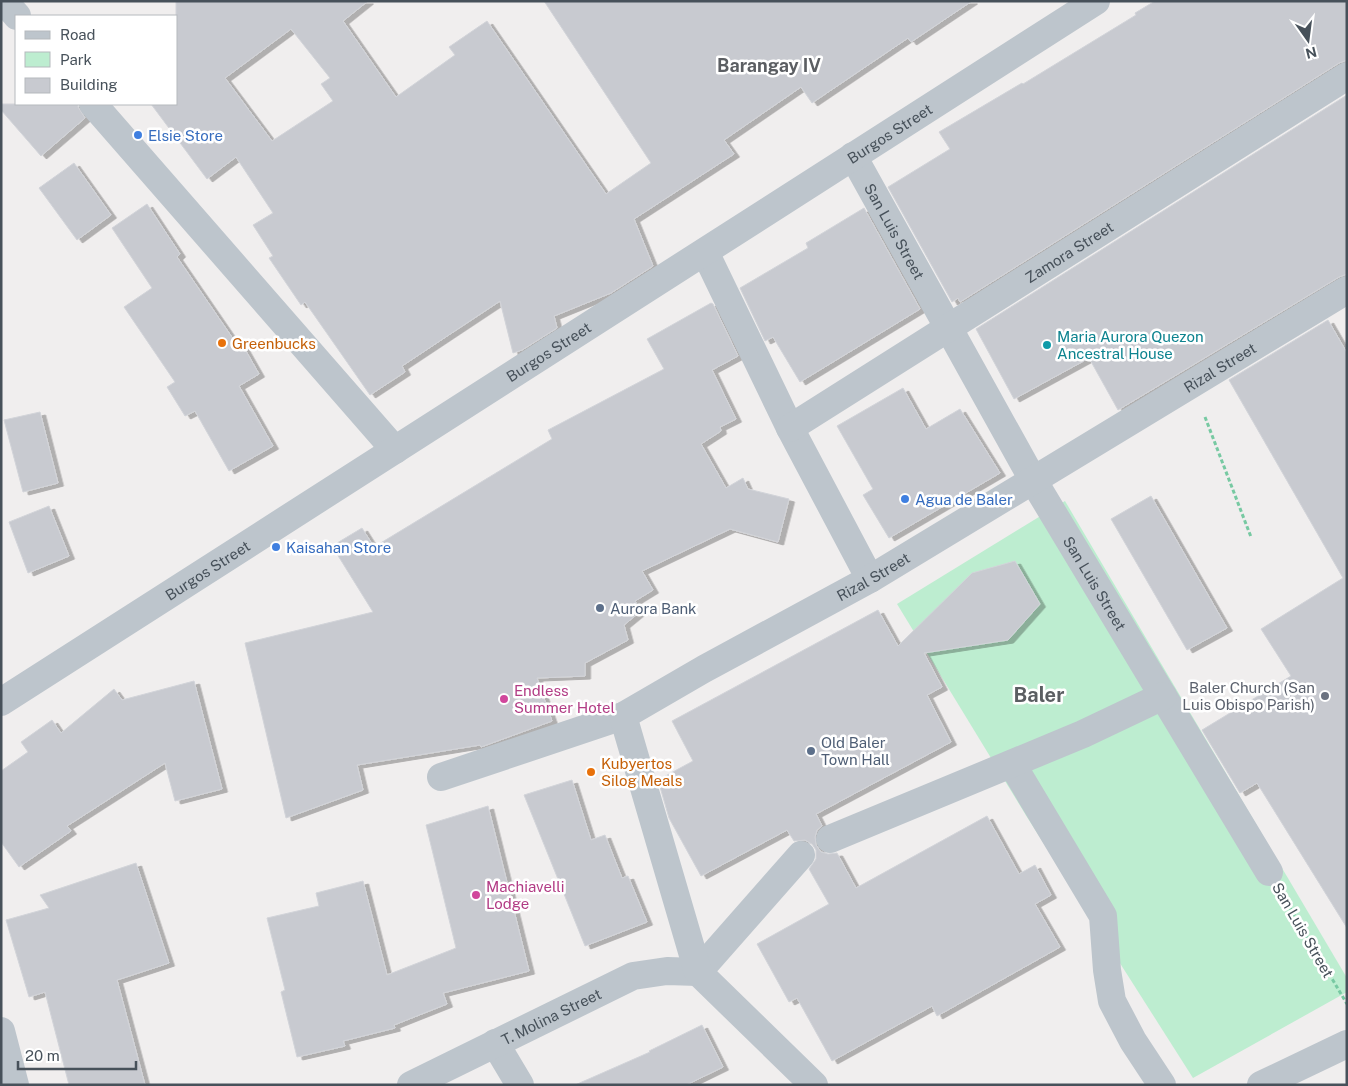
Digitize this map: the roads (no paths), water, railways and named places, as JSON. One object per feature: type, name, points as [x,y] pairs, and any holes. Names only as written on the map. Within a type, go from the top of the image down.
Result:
[{"type":"street","points":[[4,1],[16,15]]},
{"type":"street","name":"Burgos Street","points":[[1,702],[1096,1]]},
{"type":"street","name":"Zamora Street","points":[[790,428],[1347,76]]},
{"type":"street","points":[[94,105],[395,450]]},
{"type":"street","name":"San Luis Street","points":[[854,156],[1033,480],[1269,872]]},
{"type":"street","points":[[705,252],[790,428],[870,579]]},
{"type":"street","name":"Rizal Street","points":[[441,777],[623,716],[704,669],[870,579],[1347,290]]},
{"type":"street","points":[[830,839],[1083,734],[1163,696]]},
{"type":"street","points":[[623,716],[698,972],[814,1085]]},
{"type":"street","points":[[1012,764],[1103,916],[1106,970],[1112,1001],[1133,1041],[1162,1085]]},
{"type":"street","points":[[698,972],[802,855]]},
{"type":"street","name":"T. Molina Street","points":[[411,1085],[633,976],[667,971],[698,972]]},
{"type":"street","points":[[1,1031],[15,1085]]},
{"type":"street","points":[[495,1043],[520,1085]]},
{"type":"street","points":[[1262,1085],[1347,1044]]},
{"type":"place","name":"Elsie Store","points":[[138,135]]},
{"type":"place","name":"Greenbucks","points":[[222,343]]},
{"type":"place","name":"Maria Aurora Quezon Ancestral House","points":[[1047,345]]},
{"type":"place","name":"Agua de Baler","points":[[905,499]]},
{"type":"place","name":"Kaisahan Store","points":[[276,547]]},
{"type":"place","name":"Aurora Bank","points":[[600,608]]},
{"type":"place","name":"Baler Church (San Luis Obispo Parish)","points":[[1325,696]]},
{"type":"place","name":"Endless Summer Hotel","points":[[504,699]]},
{"type":"place","name":"Old Baler Town Hall","points":[[811,751]]},
{"type":"place","name":"Kubyertos Silog Meals","points":[[591,772]]},
{"type":"place","name":"Machiavelli Lodge","points":[[476,895]]},
{"type":"district","name":"Barangay IV","points":[[769,65]]},
{"type":"district","name":"Baler","points":[[1039,695]]}]
